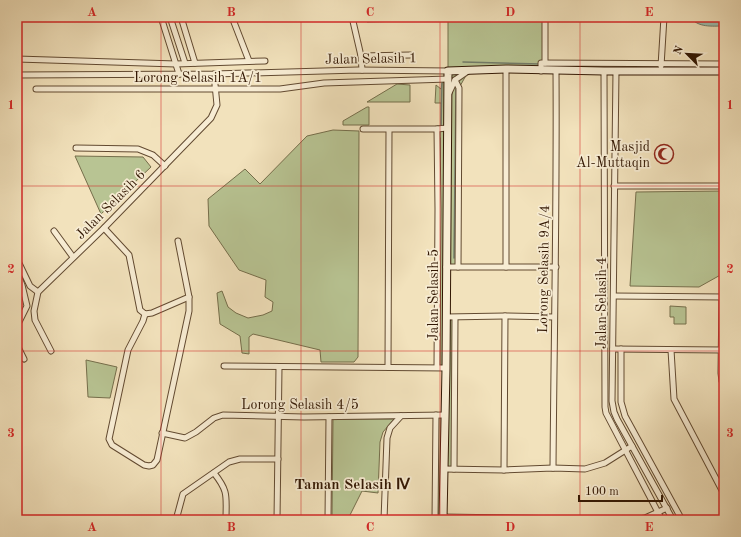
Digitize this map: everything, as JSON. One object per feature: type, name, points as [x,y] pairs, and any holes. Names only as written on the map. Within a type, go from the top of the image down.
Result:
[{"type":"street","points":[[161,17],[179,74]]},
{"type":"street","points":[[170,17],[185,63]]},
{"type":"street","points":[[181,17],[195,63]]},
{"type":"street","points":[[232,17],[249,61]]},
{"type":"street","points":[[352,17],[361,56],[359,81]]},
{"type":"street","points":[[545,17],[545,63]]},
{"type":"street","points":[[661,68],[664,17]]},
{"type":"street","points":[[361,56],[410,55]]},
{"type":"street","points":[[17,59],[176,64],[265,61]]},
{"type":"street","points":[[541,70],[541,63],[661,68],[724,64]]},
{"type":"street","name":"Jalan Selasih 1","points":[[17,76],[214,74],[360,70],[448,71],[506,69],[616,71],[661,68],[724,71]]},
{"type":"street","points":[[506,69],[506,267]]},
{"type":"street","points":[[447,99],[455,80],[469,70]]},
{"type":"street","name":"Jalan Selasih 5","points":[[443,519],[446,368],[448,71]]},
{"type":"street","name":"Lorong Selasih 9A/4","points":[[553,468],[554,317],[556,267],[556,71]]},
{"type":"street","points":[[604,71],[606,413],[662,520]]},
{"type":"street","name":"Jalan Selasih 4","points":[[616,71],[614,349],[612,401],[614,412],[673,520]]},
{"type":"street","name":"Jalan Selasih 6","points":[[38,292],[104,228],[211,118],[217,105],[214,74]]},
{"type":"street","name":"Lorong Selasih 1A/1","points":[[36,89],[280,89],[324,83],[448,79]]},
{"type":"street","points":[[455,80],[459,88],[458,267]]},
{"type":"street","points":[[363,129],[388,130],[447,128]]},
{"type":"street","points":[[437,368],[438,129]]},
{"type":"street","points":[[388,130],[388,367]]},
{"type":"street","points":[[76,148],[138,149],[153,155],[165,166]]},
{"type":"street","points":[[614,186],[724,186]]},
{"type":"street","points":[[104,228],[129,255],[140,310],[144,314]]},
{"type":"street","points":[[54,231],[73,257]]},
{"type":"street","points":[[144,314],[143,322],[128,350],[109,439],[112,445],[149,466],[153,465],[156,460],[189,311],[189,297],[178,241]]},
{"type":"street","points":[[604,247],[614,247]]},
{"type":"street","points":[[17,259],[30,286],[38,292],[34,311],[35,320],[51,351]]},
{"type":"street","points":[[446,267],[556,267]]},
{"type":"street","points":[[17,273],[22,285],[26,306],[17,326]]},
{"type":"street","points":[[614,296],[723,297],[721,373],[724,386]]},
{"type":"street","points":[[144,314],[152,313],[189,297]]},
{"type":"street","points":[[26,306],[35,304]]},
{"type":"street","points":[[504,470],[505,316]]},
{"type":"street","points":[[446,317],[554,317]]},
{"type":"street","points":[[454,469],[455,318]]},
{"type":"street","points":[[17,345],[24,359]]},
{"type":"street","points":[[614,349],[722,350]]},
{"type":"street","points":[[621,349],[621,402],[625,416],[682,520]]},
{"type":"street","points":[[671,350],[674,399],[724,494]]},
{"type":"street","points":[[224,366],[446,368]]},
{"type":"street","points":[[277,520],[279,367]]},
{"type":"street","name":"Lorong Selasih 4/5","points":[[162,433],[185,438],[196,432],[214,418],[223,415],[329,417],[445,415]]},
{"type":"street","points":[[435,520],[436,415]]},
{"type":"street","points":[[384,520],[387,438],[390,428],[401,416]]},
{"type":"street","points":[[328,520],[329,417]]},
{"type":"street","points":[[444,469],[585,469],[593,468],[605,463],[632,446]]},
{"type":"street","points":[[176,520],[183,494],[229,462],[240,459],[278,459]]},
{"type":"street","points":[[214,473],[224,486],[226,495],[226,520]]},
{"type":"street","points":[[435,508],[443,508]]},
{"type":"street","points":[[443,519],[636,520],[658,513],[667,508]]},
{"type":"green space","points":[[448,17],[545,17],[545,63],[541,71],[469,70],[459,88],[458,267],[446,267],[446,317],[455,318],[454,469],[445,469],[443,517],[454,518],[454,520],[435,520],[436,415],[445,415],[446,368],[437,367],[437,126],[441,126],[441,103],[435,103],[436,85],[441,89],[442,83],[448,79]]},
{"type":"green space","points":[[397,84],[410,85],[410,102],[367,102]]},
{"type":"green space","points":[[369,107],[369,125],[343,125],[343,121]]},
{"type":"green space","points":[[333,130],[359,131],[358,357],[354,362],[321,362],[320,350],[253,334],[249,337],[249,354],[242,353],[240,336],[220,324],[217,293],[222,291],[228,307],[236,313],[248,318],[263,315],[272,311],[273,302],[265,297],[266,280],[239,270],[209,226],[208,199],[245,169],[260,184],[307,136]]},
{"type":"green space","points":[[75,156],[143,157],[151,167],[101,214]]},
{"type":"green space","points":[[724,191],[724,273],[699,287],[630,286],[636,192]]},
{"type":"green space","points":[[670,306],[686,307],[686,324],[674,324],[674,317],[670,317]]},
{"type":"green space","points":[[86,360],[117,367],[110,398],[88,397]]},
{"type":"green space","name":"Taman Selasih Ⅳ","points":[[333,419],[394,419],[383,432],[380,442],[378,493],[362,491],[349,517],[350,520],[332,520]]},
{"type":"shaded area","points":[[366,17],[405,17],[405,21],[367,22]]},
{"type":"shaded area","points":[[690,17],[724,17],[724,26],[701,25],[693,21]]},
{"type":"waterway","points":[[463,62],[541,64]]},
{"type":"waterway","points":[[638,66],[660,67]]},
{"type":"waterway","points":[[441,126],[442,83]]},
{"type":"waterway","points":[[454,258],[456,89]]},
{"type":"waterway","points":[[440,138],[440,157]]},
{"type":"place","name":"Masjid Al-Muttaqin","points":[[664,154]]},
{"type":"district","name":"Taman Selasih Ⅳ","points":[[352,484]]}]
